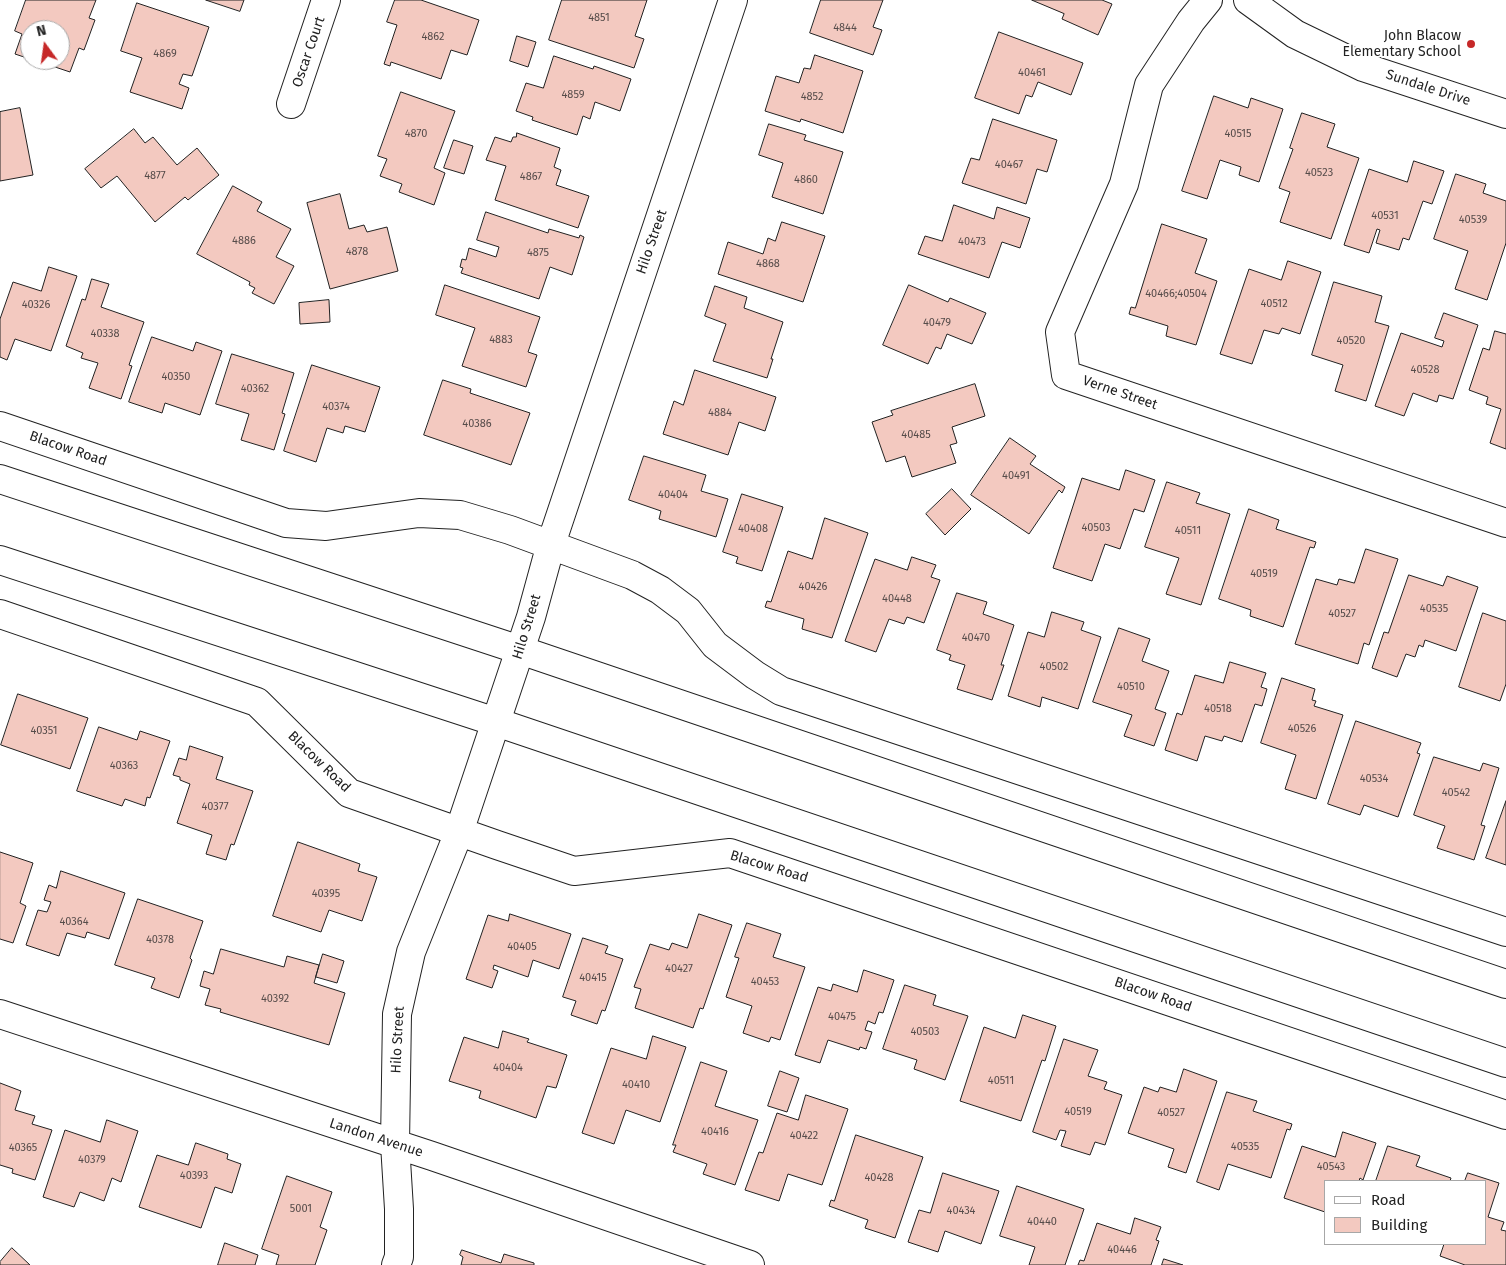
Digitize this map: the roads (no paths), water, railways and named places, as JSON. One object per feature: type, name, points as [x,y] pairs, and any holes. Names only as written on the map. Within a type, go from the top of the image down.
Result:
[{"type":"street","name":"Oscar Court","points":[[291,104],[326,0]]},
{"type":"street","name":"Hilo Street","points":[[396,1265],[398,1257],[399,1209],[395,1144],[397,1014],[411,952],[458,832],[496,722],[531,617],[551,544],[733,0]]},
{"type":"street","name":"Verne Street","points":[[1208,0],[1191,21],[1148,85],[1124,184],[1060,332],[1066,375],[1506,522]]},
{"type":"street","name":"Sundale Drive","points":[[1248,0],[1295,34],[1363,67],[1506,114]]},
{"type":"street","name":"Blacow Road","points":[[0,426],[286,523],[326,526],[419,513],[460,515],[551,544],[601,565],[632,575],[660,590],[688,611],[716,645],[755,675],[781,691],[1506,932]]},
{"type":"street","points":[[0,479],[520,650],[1506,984]]},
{"type":"street","points":[[0,560],[496,722],[1506,1063]]},
{"type":"street","name":"Blacow Road","points":[[0,614],[257,702],[349,793],[574,871],[730,852],[1506,1115]]},
{"type":"street","name":"Landon Avenue","points":[[0,1014],[395,1144],[750,1265]]},
{"type":"place","name":"John Blacow Elementary School","points":[[1471,44]]}]
